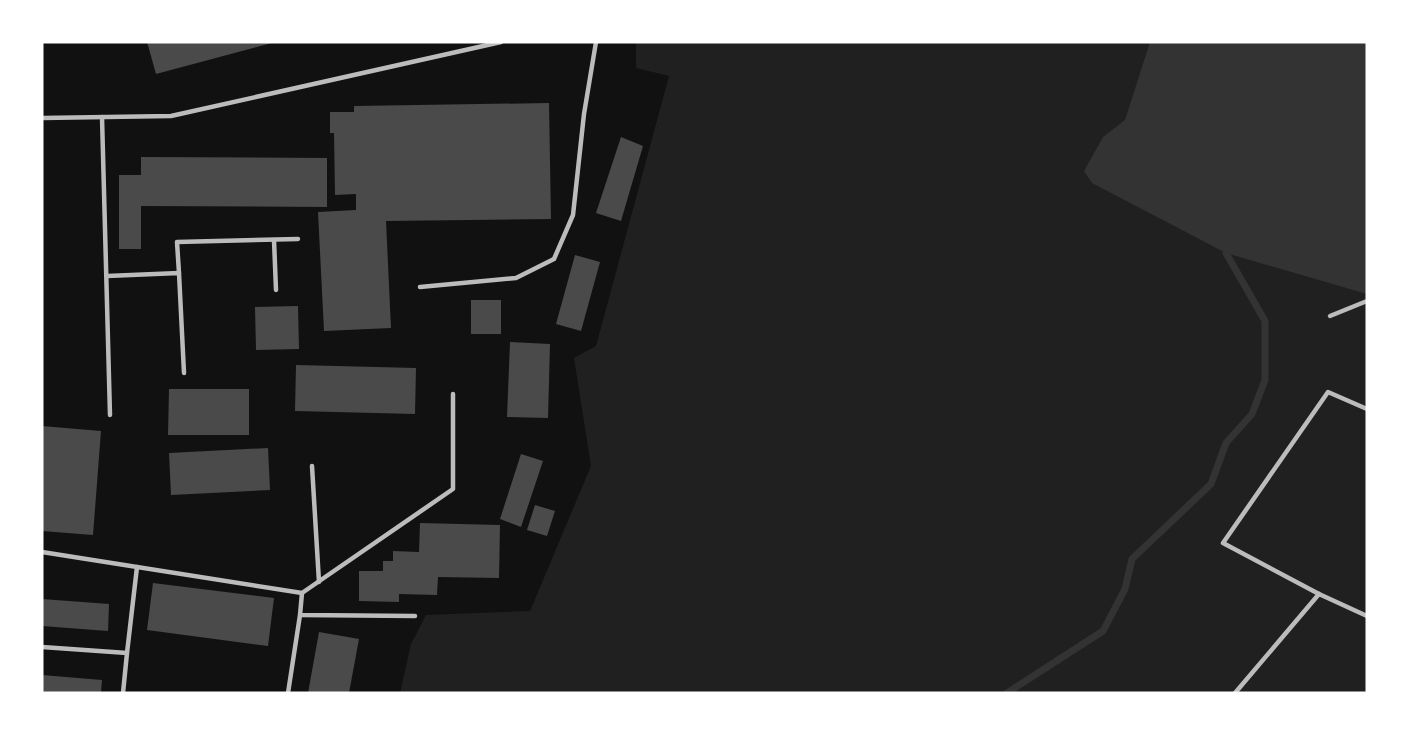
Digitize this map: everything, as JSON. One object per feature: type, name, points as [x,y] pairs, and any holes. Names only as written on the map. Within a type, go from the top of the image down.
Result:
[{"type":"lane","points":[[42,118],[171,116],[501,42]]},
{"type":"lane","points":[[420,287],[516,278],[554,259],[573,215],[596,42]]},
{"type":"lane","points":[[102,117],[110,415]]},
{"type":"lane","points":[[184,372],[177,242],[298,239]]},
{"type":"lane","points":[[274,240],[276,290]]},
{"type":"lane","points":[[106,276],[179,273]]},
{"type":"lane","points":[[1330,316],[1367,301]]},
{"type":"lane","points":[[1367,409],[1328,392],[1223,543],[1319,594],[1367,616]]},
{"type":"lane","points":[[42,552],[302,593],[453,489],[453,394]]},
{"type":"lane","points":[[312,466],[319,582]]},
{"type":"lane","points":[[123,693],[137,567]]},
{"type":"lane","points":[[288,693],[302,593]]},
{"type":"lane","points":[[1234,693],[1319,594]]},
{"type":"lane","points":[[300,615],[415,616]]},
{"type":"lane","points":[[42,647],[127,653]]},
{"type":"shaded area","points":[[636,42],[1367,42],[1367,693],[400,693],[411,644],[426,615],[530,611],[591,466],[574,358],[596,346],[669,76],[636,68]]},
{"type":"shaded area","points":[[1150,42],[1367,42],[1367,294],[1226,253],[1092,183],[1084,171],[1103,137],[1125,120]]},
{"type":"building","points":[[147,42],[272,42],[272,43],[156,74]]},
{"type":"building","points":[[549,103],[551,219],[386,221],[391,328],[324,331],[318,212],[356,210],[356,194],[335,195],[334,133],[330,133],[330,112],[354,112],[354,106]]},
{"type":"building","points":[[621,137],[643,146],[621,221],[596,213]]},
{"type":"building","points":[[141,157],[327,158],[327,207],[141,206],[141,249],[119,249],[119,175],[141,175]]},
{"type":"building","points":[[575,255],[600,262],[581,331],[556,324]]},
{"type":"building","points":[[471,300],[501,300],[501,334],[471,334]]},
{"type":"building","points":[[298,306],[299,349],[256,350],[255,307]]},
{"type":"building","points":[[510,342],[550,344],[548,418],[507,417]]},
{"type":"building","points":[[296,365],[416,368],[415,414],[295,411]]},
{"type":"building","points":[[169,389],[249,389],[249,435],[168,435]]},
{"type":"building","points":[[42,426],[101,431],[93,535],[42,531]]},
{"type":"building","points":[[268,448],[270,490],[171,495],[169,453]]},
{"type":"building","points":[[521,454],[543,461],[521,527],[500,519]]},
{"type":"building","points":[[535,505],[555,511],[547,536],[527,530]]},
{"type":"building","points":[[420,523],[500,525],[499,578],[438,577],[437,595],[399,594],[399,602],[359,601],[359,571],[383,571],[383,561],[393,561],[393,551],[419,552]]},
{"type":"building","points":[[153,583],[274,598],[268,646],[147,630]]},
{"type":"building","points":[[42,599],[109,604],[108,631],[42,626]]},
{"type":"building","points":[[319,632],[359,639],[349,693],[308,693]]},
{"type":"building","points":[[42,675],[102,680],[101,693],[42,693]]},
{"type":"waterway","points":[[1007,693],[1103,631],[1125,589],[1132,559],[1211,484],[1226,443],[1252,414],[1265,380],[1265,321],[1226,253],[1229,244]]}]
